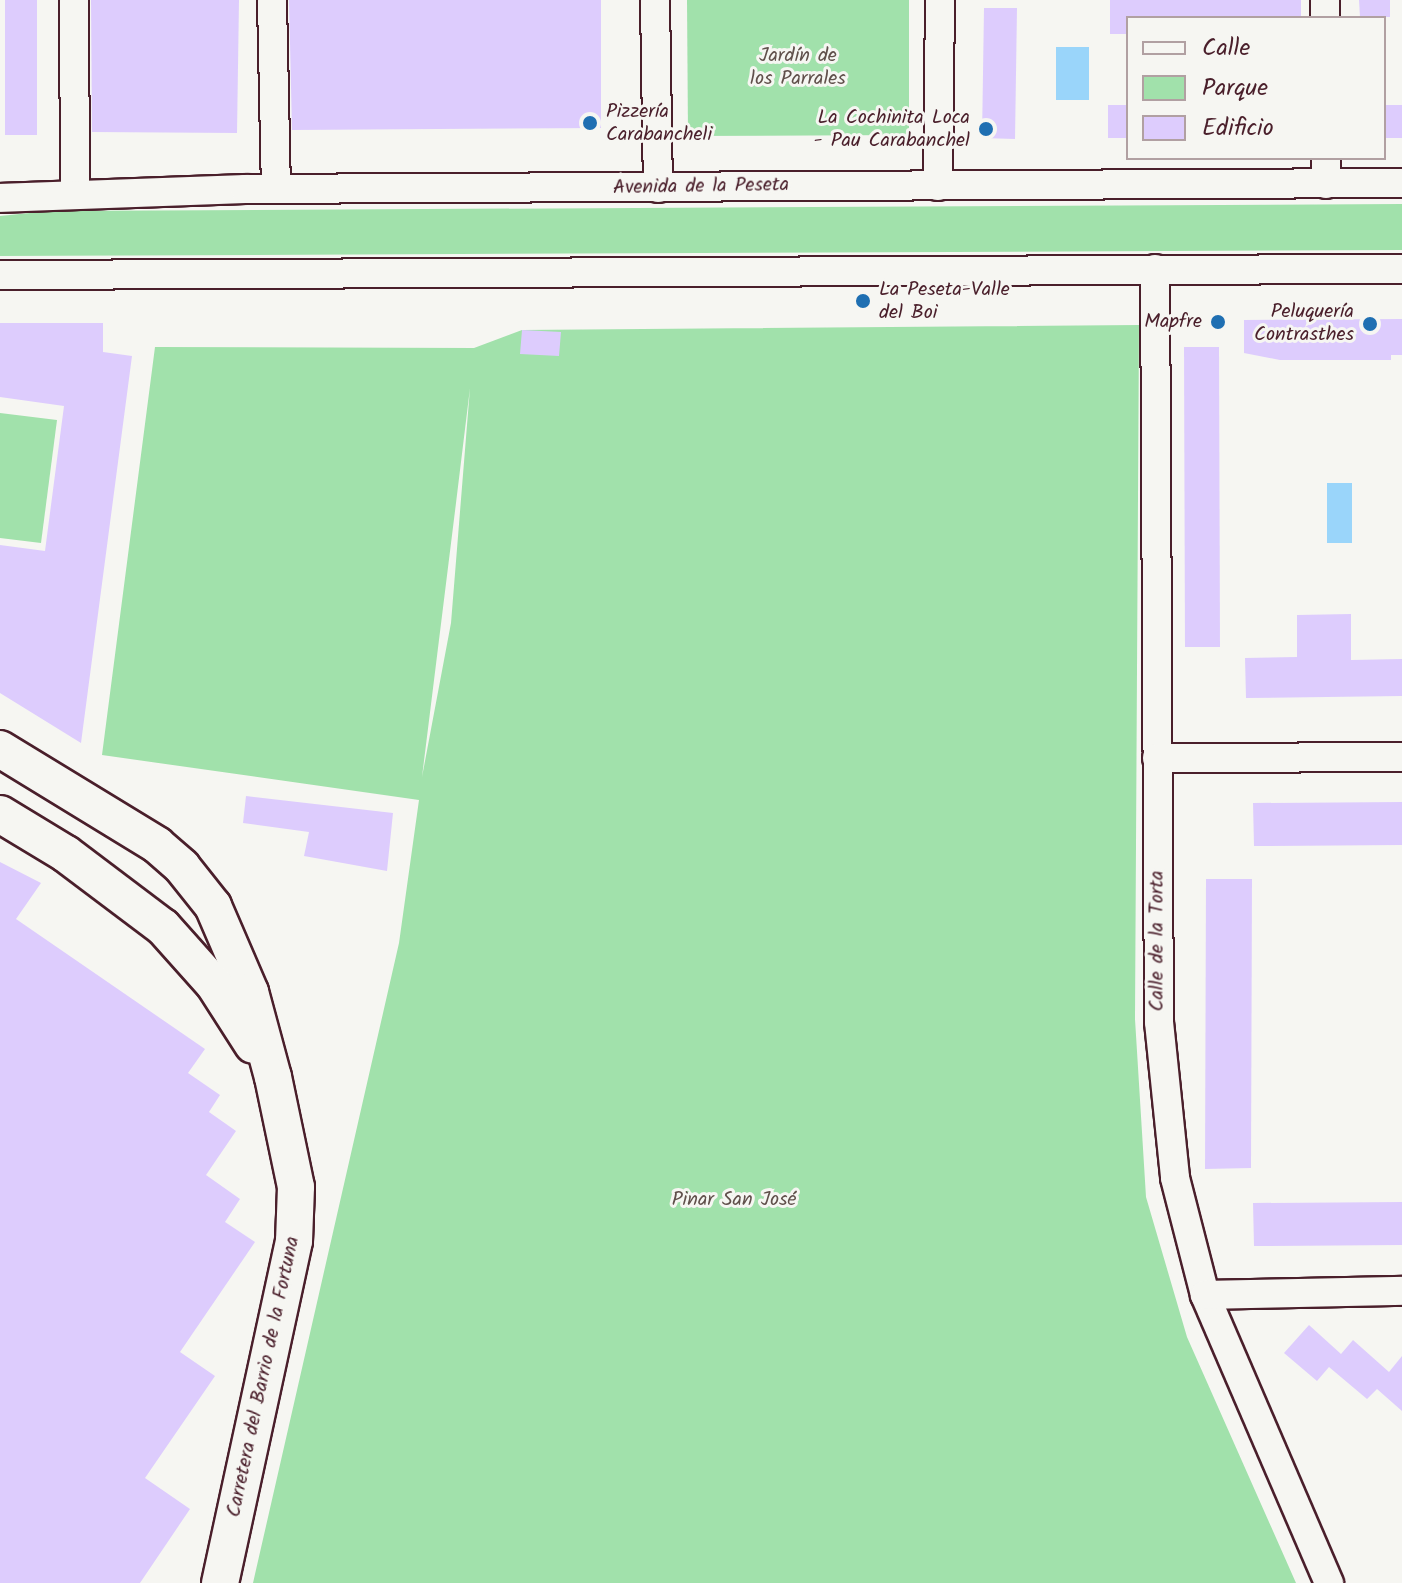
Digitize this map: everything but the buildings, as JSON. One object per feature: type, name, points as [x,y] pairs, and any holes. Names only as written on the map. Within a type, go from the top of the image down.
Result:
[{"type":"main road","name":"Carretera del Barrio de la Fortuna","points":[[0,749],[157,845],[182,867],[213,906],[250,992],[273,1077],[296,1187],[294,1241],[220,1583]]},
{"type":"main road","name":"Carretera del Barrio de la Fortuna","points":[[0,814],[130,898],[166,916],[182,913],[190,901],[182,867]]},
{"type":"main road","name":"Carretera del Barrio de la Fortuna","points":[[130,898],[163,927],[214,984],[273,1077]]},
{"type":"street","points":[[74,0],[75,195]]},
{"type":"street","points":[[272,0],[276,189]]},
{"type":"street","points":[[655,0],[658,188]]},
{"type":"street","points":[[938,186],[940,0]]},
{"type":"street","name":"Avenida de la Peseta","points":[[0,198],[276,189],[938,186],[1326,171],[1402,183]]},
{"type":"street","name":"Calle de la Torta","points":[[1155,269],[1159,1022],[1175,1178],[1205,1295],[1329,1583]]},
{"type":"street","points":[[0,275],[1402,269]]},
{"type":"street","points":[[1157,758],[1402,757]]},
{"type":"street","points":[[1205,1295],[1402,1291]]},
{"type":"green space","name":"Jardín de los Parrales","points":[[687,0],[909,0],[909,135],[688,136]]},
{"type":"green space","points":[[1402,204],[1402,250],[0,256],[0,216],[49,211]]},
{"type":"green space","name":"Pinar San José","points":[[1139,325],[1135,1019],[1146,1197],[1187,1337],[1296,1583],[253,1583],[399,943],[419,800],[102,755],[155,347],[474,348],[522,330]],"holes":[[[470,388],[451,623],[422,777]]]},
{"type":"green space","points":[[0,413],[57,420],[41,543],[0,538]]},
{"type":"water","points":[[1056,47],[1089,47],[1089,100],[1056,100]]},
{"type":"water","points":[[1327,483],[1352,483],[1352,543],[1327,543]]},
{"type":"place","name":"Pizzería Carabancheli","points":[[590,123]]},
{"type":"place","name":"La Cochinita Loca - Pau Carabanchel","points":[[986,129]]},
{"type":"place","name":"La Peseta-Valle del Boi","points":[[863,301]]},
{"type":"place","name":"Mapfre","points":[[1218,322]]},
{"type":"place","name":"Peluquería Contrasthes","points":[[1370,324]]}]
